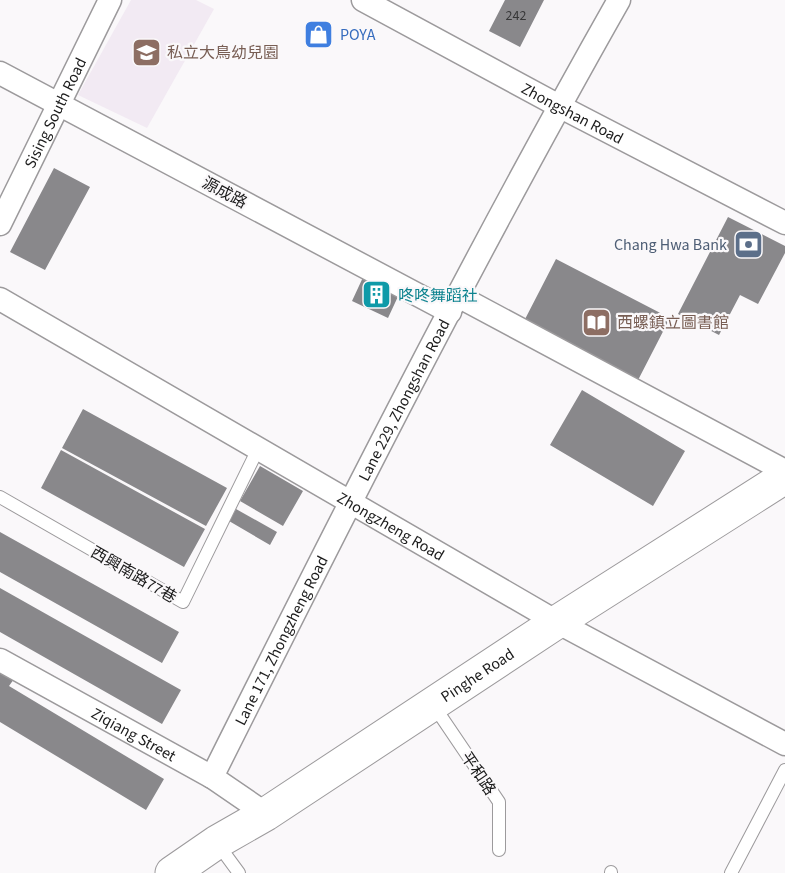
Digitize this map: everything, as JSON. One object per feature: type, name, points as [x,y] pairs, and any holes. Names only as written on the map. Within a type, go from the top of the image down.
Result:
[{"type":"main road","name":"Pinghe Road","points":[[172,873],[217,842],[266,814],[557,622],[785,477]]},
{"type":"street","name":"Sising South Road","points":[[0,224],[110,0]]},
{"type":"street","name":"Zhongshan Road","points":[[363,0],[559,106],[785,223]]},
{"type":"street","name":"Lane 229, Zhongshan Road","points":[[349,503],[559,106],[619,0]]},
{"type":"street","name":"源成路","points":[[0,73],[785,471]]},
{"type":"street","name":"Zhongzheng Road","points":[[0,300],[557,622],[785,744]]},
{"type":"street","name":"Lane 171, Zhongzheng Road","points":[[212,777],[349,503]]},
{"type":"street","name":"Ziqiang Street","points":[[0,660],[212,777],[266,814]]},
{"type":"lane","name":"西興南路77巷","points":[[0,497],[183,602],[258,449]]},
{"type":"lane","name":"平和路","points":[[433,705],[499,802],[499,849]]},
{"type":"lane","points":[[731,873],[785,770]]},
{"type":"lane","points":[[217,842],[239,873]]},
{"type":"shaded area","name":"私立大鳥幼兒園","points":[[131,0],[196,0],[214,9],[147,128],[78,95]]},
{"type":"building","points":[[505,0],[544,0],[520,47],[489,31]]},
{"type":"building","points":[[54,168],[90,187],[45,270],[10,252]]},
{"type":"building","points":[[728,217],[785,246],[785,253],[758,304],[740,295],[719,335],[678,314]]},
{"type":"building","name":"西螺鎮立圖書館","points":[[556,259],[670,318],[636,384],[522,325]]},
{"type":"building","name":"咚咚舞蹈社","points":[[365,273],[401,290],[388,318],[352,301]]},
{"type":"building","points":[[582,390],[685,451],[653,506],[550,445]]},
{"type":"building","points":[[83,409],[227,488],[206,526],[62,448]]},
{"type":"building","points":[[61,450],[205,529],[184,567],[41,488]]},
{"type":"building","points":[[260,466],[303,491],[283,526],[240,501]]},
{"type":"building","points":[[236,509],[277,532],[270,545],[229,521]]},
{"type":"building","points":[[0,532],[179,632],[162,663],[0,572]]},
{"type":"building","points":[[0,588],[181,690],[162,724],[0,632]]},
{"type":"building","points":[[0,670],[14,679],[9,686],[164,779],[146,810],[0,722]]},
{"type":"place","name":"POYA","points":[[319,34]]},
{"type":"place","name":"私立大鳥幼兒園","points":[[146,52]]},
{"type":"place","name":"Chang Hwa Bank","points":[[748,244]]},
{"type":"place","name":"咚咚舞蹈社","points":[[377,295]]},
{"type":"place","name":"西螺鎮立圖書館","points":[[596,322]]}]
